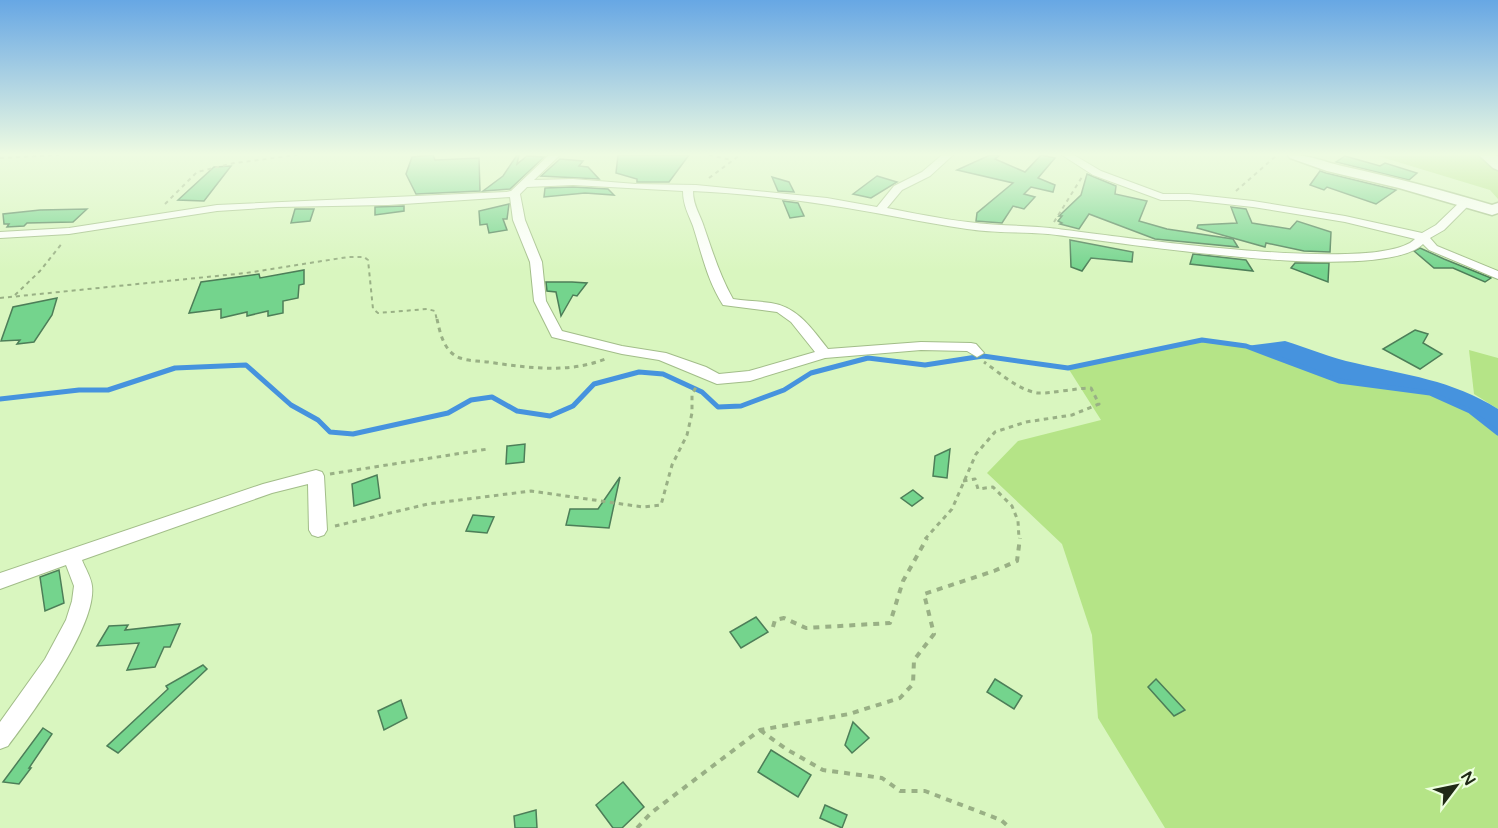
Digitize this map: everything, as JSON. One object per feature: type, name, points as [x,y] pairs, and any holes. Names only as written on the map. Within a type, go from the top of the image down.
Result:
[{"type":"street","points":[[0,235],[69,231],[217,208],[276,204],[358,204],[462,194]]},
{"type":"street","points":[[519,194],[519,220],[536,262],[540,301],[557,334],[622,350],[661,356],[701,370],[717,379],[750,376],[824,354],[921,345],[971,347],[980,357]]},
{"type":"street","points":[[691,194],[688,204],[698,225],[714,277],[728,302],[778,307],[801,323],[824,354]]},
{"type":"street","points":[[751,194],[827,201],[969,225],[1048,231],[1166,248],[1313,257],[1383,256],[1403,252],[1418,244],[1424,237]]},
{"type":"street","points":[[881,209],[893,194]]},
{"type":"street","points":[[1152,194],[1161,197],[1227,200],[1345,219],[1424,237],[1435,234],[1445,221],[1466,202]]},
{"type":"street","points":[[1437,194],[1496,210]]},
{"type":"street","points":[[1424,237],[1433,248],[1498,275]]},
{"type":"street","points":[[0,581],[269,488],[316,476],[318,530]]},
{"type":"street","points":[[0,739],[17,719],[78,615],[83,587],[71,556]]},
{"type":"path","points":[[152,218],[176,194]]},
{"type":"path","points":[[1048,231],[1073,194]]},
{"type":"path","points":[[1227,200],[1233,194]]},
{"type":"path","points":[[14,296],[59,249],[69,231]]},
{"type":"path","points":[[0,298],[246,273],[348,257],[364,257],[368,260],[373,309],[378,313],[427,309],[435,311],[441,336],[448,349],[459,358],[524,367],[562,369],[593,364],[622,350]]},
{"type":"path","points":[[773,627],[775,620],[784,618],[806,628],[890,622],[903,581],[922,543],[952,509],[976,454],[995,432],[1026,422],[1072,415],[1099,404],[1091,388],[1072,388],[1039,393],[1014,383],[980,357]]},
{"type":"path","points":[[318,530],[428,504],[531,491],[643,507],[661,505],[672,465],[687,435],[692,413],[692,394],[699,383]]},
{"type":"path","points":[[316,476],[488,448]]},
{"type":"path","points":[[637,828],[651,813],[760,730],[849,714],[900,698],[913,684],[914,660],[934,634],[924,594],[944,584],[962,582],[998,571],[1017,561],[1021,531],[1008,501],[996,494],[993,487],[978,489],[975,479],[963,481]]},
{"type":"path","points":[[760,730],[786,749],[823,770],[882,778],[900,791],[925,791],[1001,820],[1010,828]]},
{"type":"green space","points":[[1202,340],[1249,348],[1339,381],[1430,393],[1470,411],[1498,433],[1498,828],[1165,828],[1098,718],[1092,635],[1062,544],[987,473],[1018,441],[1101,420],[1068,368]]},
{"type":"green space","points":[[1469,350],[1498,358],[1498,409],[1474,394]]},
{"type":"water","points":[[1285,341],[1337,358],[1463,391],[1498,409],[1498,433],[1470,411],[1430,393],[1339,381],[1246,346]]},
{"type":"building","points":[[185,194],[210,194],[204,201],[178,200]]},
{"type":"building","points":[[544,194],[578,194],[544,197]]},
{"type":"building","points":[[853,194],[878,194],[871,198]]},
{"type":"building","points":[[1000,194],[1024,194],[1035,197],[1024,209],[1013,206],[1002,223],[976,221],[977,213]]},
{"type":"building","points":[[1115,194],[1147,201],[1139,221],[1167,229],[1233,239],[1238,247],[1155,239],[1089,214],[1079,229],[1060,224],[1062,223],[1058,221],[1062,216],[1059,216],[1081,195]]},
{"type":"building","points":[[1346,194],[1391,194],[1376,204]]},
{"type":"building","points":[[783,201],[798,203],[804,216],[790,218]]},
{"type":"building","points":[[509,204],[507,219],[503,219],[507,230],[489,233],[487,224],[480,225],[479,211]]},
{"type":"building","points":[[404,206],[404,211],[375,215],[375,207]]},
{"type":"building","points":[[1231,207],[1246,209],[1252,223],[1290,229],[1297,221],[1331,232],[1330,252],[1304,251],[1266,243],[1265,247],[1197,228],[1198,225],[1237,223]]},
{"type":"building","points":[[87,209],[73,222],[27,223],[24,226],[7,227],[9,224],[4,224],[3,214]]},
{"type":"building","points":[[295,209],[314,209],[310,221],[291,223]]},
{"type":"building","points":[[1070,240],[1133,252],[1132,262],[1091,258],[1082,271],[1071,267]]},
{"type":"building","points":[[1420,248],[1491,278],[1485,282],[1453,268],[1434,268],[1414,251]]},
{"type":"building","points":[[1193,254],[1246,260],[1253,271],[1190,264]]},
{"type":"building","points":[[1295,263],[1329,263],[1328,282],[1291,268]]},
{"type":"building","points":[[304,270],[304,284],[299,285],[298,298],[283,301],[283,313],[268,316],[268,311],[247,316],[247,312],[221,318],[221,309],[189,313],[201,282],[259,274],[260,278]]},
{"type":"building","points":[[546,282],[587,283],[577,296],[573,295],[561,316],[556,292],[547,291]]},
{"type":"building","points":[[57,298],[52,315],[34,342],[17,344],[20,340],[1,341],[13,307]]},
{"type":"building","points":[[1415,330],[1428,334],[1423,343],[1442,354],[1420,369],[1383,349]]},
{"type":"building","points":[[525,444],[524,462],[506,464],[507,446]]},
{"type":"building","points":[[950,449],[947,478],[933,476],[935,456]]},
{"type":"building","points":[[377,475],[380,498],[354,506],[352,484]]},
{"type":"building","points":[[620,477],[609,528],[566,525],[570,509],[598,509]]},
{"type":"building","points":[[913,490],[923,498],[912,506],[901,498]]},
{"type":"building","points":[[473,515],[494,517],[487,533],[466,531]]},
{"type":"building","points":[[59,570],[64,603],[45,611],[40,577]]},
{"type":"building","points":[[756,617],[768,632],[741,648],[730,632]]},
{"type":"building","points":[[180,624],[170,647],[164,647],[155,667],[127,670],[139,643],[97,646],[109,626],[128,625],[125,630]]},
{"type":"building","points":[[203,665],[207,669],[118,753],[107,746],[168,689],[166,686]]},
{"type":"building","points":[[995,679],[1022,696],[1014,709],[987,692]]},
{"type":"building","points":[[1156,679],[1185,710],[1174,716],[1148,687]]},
{"type":"building","points":[[401,700],[407,718],[384,730],[378,711]]},
{"type":"building","points":[[853,722],[869,738],[852,753],[845,745]]},
{"type":"building","points":[[43,728],[52,734],[29,768],[31,768],[19,784],[3,782]]},
{"type":"building","points":[[771,750],[811,775],[798,797],[758,772]]},
{"type":"building","points":[[623,782],[644,807],[622,828],[613,828],[596,805]]},
{"type":"building","points":[[825,805],[847,815],[842,828],[820,818]]},
{"type":"building","points":[[536,810],[537,828],[515,828],[514,816]]},
{"type":"waterway","points":[[0,399],[79,390],[108,390],[175,368],[246,365],[291,405],[318,420],[330,432],[353,434],[448,413],[471,400],[492,397],[517,411],[550,416],[573,406],[594,384],[639,372],[663,374],[702,392],[718,407],[741,406],[784,390],[811,373],[868,358],[925,365],[983,356],[1068,368],[1202,340],[1246,346],[1339,381],[1430,393],[1470,411],[1498,433]]}]
